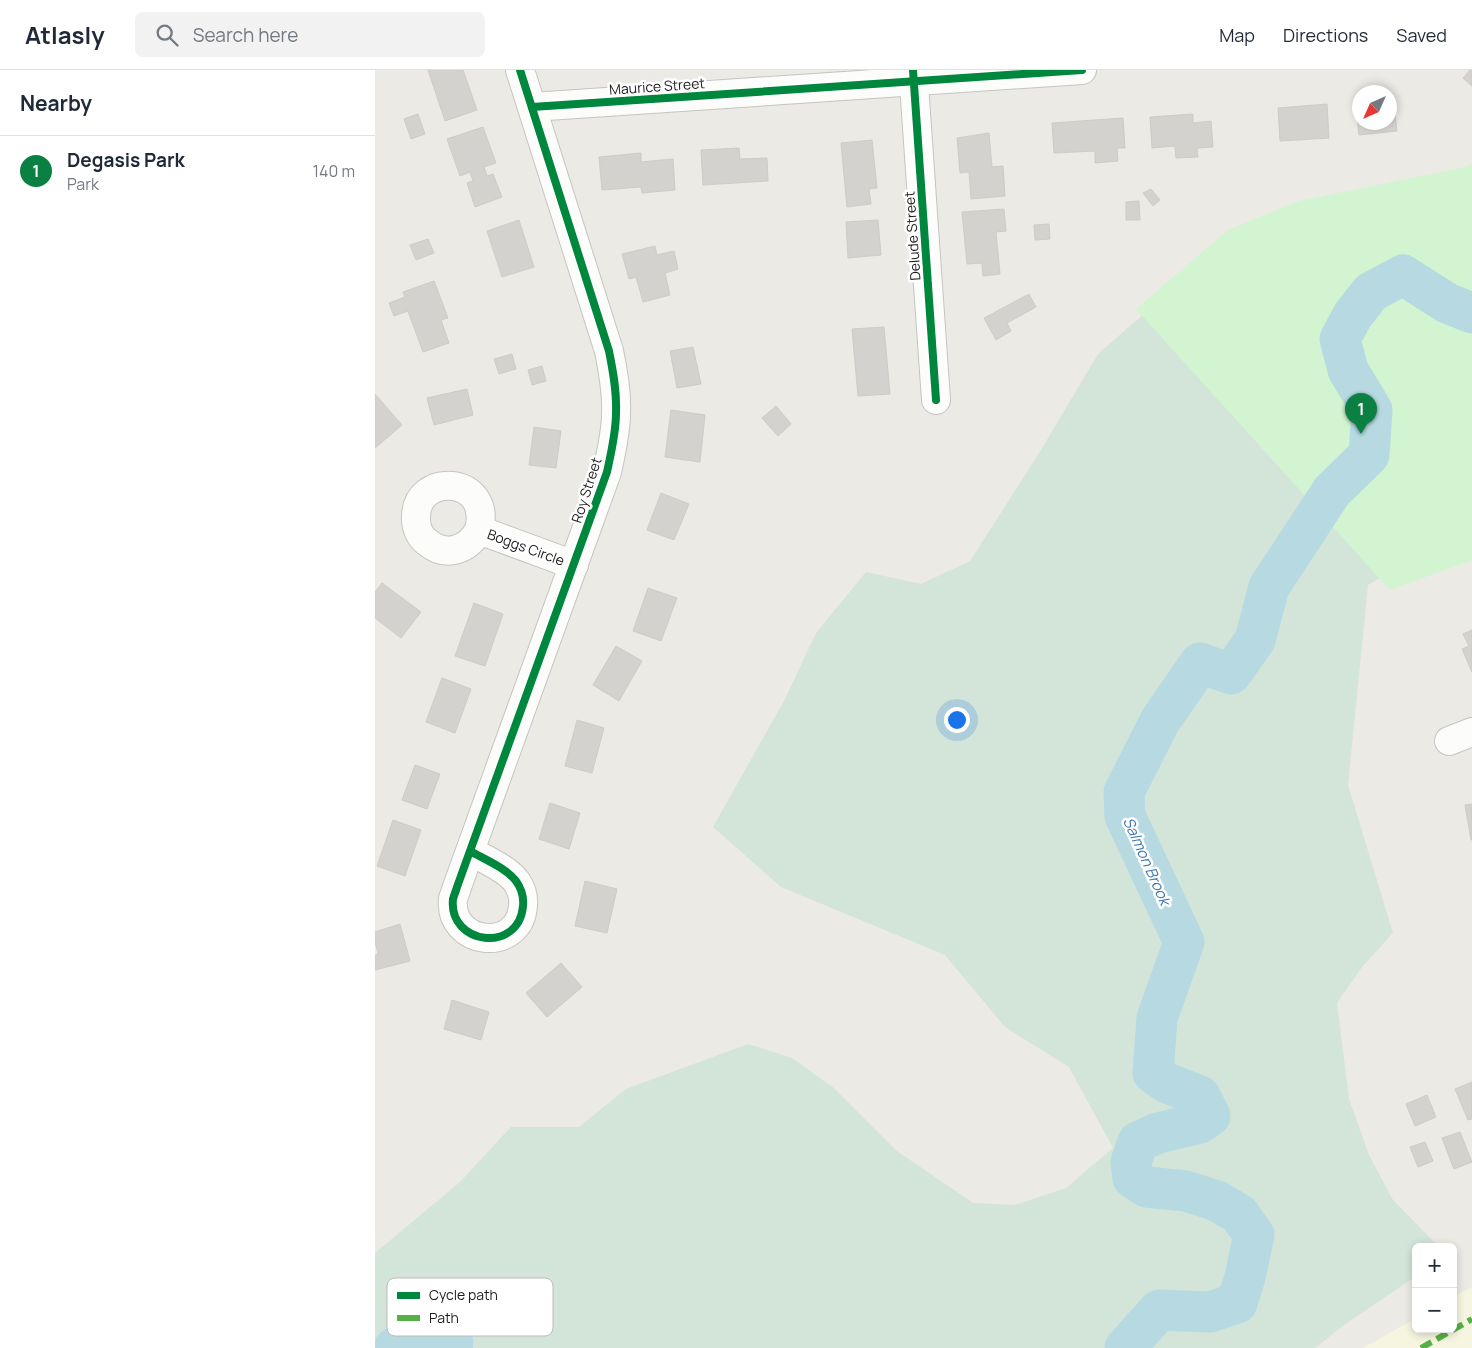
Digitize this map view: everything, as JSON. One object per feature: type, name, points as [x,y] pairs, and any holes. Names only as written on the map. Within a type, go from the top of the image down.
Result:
[{"type":"street","name":"Roy Street","points":[[470,851],[607,472],[615,423],[615,394],[609,351],[520,70]]},
{"type":"street","name":"Maurice Street","points":[[532,107],[913,76],[1082,70]]},
{"type":"street","name":"Delude Street","points":[[913,76],[936,400]]},
{"type":"street","name":"Boggs Circle","points":[[479,530],[574,565]]},
{"type":"shaded area","points":[[1154,305],[1472,525],[1368,585],[1348,785],[1393,933],[1362,967],[1337,1003],[1349,1099],[1369,1155],[1393,1200],[1435,1243],[1412,1243],[1412,1279],[1344,1325],[1315,1348],[375,1348],[375,1253],[460,1182],[511,1127],[579,1127],[626,1089],[748,1044],[792,1058],[834,1088],[897,1151],[973,1203],[1015,1205],[1066,1188],[1113,1148],[1069,1067],[1005,1027],[945,955],[781,887],[713,827],[785,699],[816,633],[866,572],[921,584],[970,561],[1041,450],[1098,354]]},
{"type":"shaded area","points":[[1472,1287],[1472,1348],[1363,1348],[1412,1320],[1412,1333],[1457,1333],[1457,1295]]},
{"type":"green space","points":[[1472,163],[1472,560],[1390,590],[1136,309],[1228,230],[1298,201],[1466,167]]},
{"type":"building","points":[[428,70],[463,70],[477,110],[445,121]]},
{"type":"building","points":[[1472,70],[1472,86],[1463,78]]},
{"type":"building","points":[[1327,104],[1329,138],[1280,141],[1278,108]]},
{"type":"building","points":[[418,114],[425,134],[411,139],[404,119]]},
{"type":"building","points":[[1193,114],[1193,123],[1211,121],[1213,147],[1197,148],[1198,157],[1176,158],[1175,146],[1152,148],[1150,117]]},
{"type":"building","points":[[1123,118],[1125,148],[1117,148],[1118,161],[1095,163],[1095,151],[1054,153],[1052,123]]},
{"type":"building","points":[[483,127],[496,163],[484,167],[487,176],[493,174],[502,197],[475,207],[467,183],[473,181],[470,172],[460,176],[447,139]]},
{"type":"building","points":[[1358,130],[1397,130],[1397,131],[1359,135]]},
{"type":"building","points":[[989,133],[992,167],[1003,166],[1005,196],[971,199],[969,172],[960,173],[957,138]]},
{"type":"building","points":[[872,140],[877,188],[869,189],[871,204],[847,207],[841,143]]},
{"type":"building","points":[[739,148],[740,159],[767,158],[768,181],[703,185],[701,150]]},
{"type":"building","points":[[641,153],[641,162],[673,159],[675,190],[642,193],[641,187],[602,190],[599,157]]},
{"type":"building","points":[[1151,189],[1160,200],[1153,206],[1143,193]]},
{"type":"building","points":[[1139,201],[1140,220],[1126,220],[1126,202]]},
{"type":"building","points":[[1004,209],[1006,231],[996,232],[1000,274],[983,276],[982,263],[967,264],[962,212]]},
{"type":"building","points":[[519,220],[534,267],[502,277],[487,231]]},
{"type":"building","points":[[878,220],[881,255],[848,258],[846,222]]},
{"type":"building","points":[[1049,224],[1050,239],[1035,240],[1034,225]]},
{"type":"building","points":[[428,239],[434,253],[416,260],[410,245]]},
{"type":"building","points":[[655,246],[657,255],[674,251],[678,269],[665,273],[670,295],[643,302],[636,277],[629,279],[622,254]]},
{"type":"building","points":[[434,281],[448,318],[441,320],[449,343],[423,352],[408,311],[394,316],[389,303],[405,297],[403,292]]},
{"type":"building","points":[[1029,294],[1036,307],[1007,323],[1011,331],[996,340],[984,318]]},
{"type":"building","points":[[884,327],[890,394],[858,396],[852,329]]},
{"type":"building","points":[[693,347],[701,384],[677,388],[670,351]]},
{"type":"building","points":[[512,354],[516,369],[499,374],[494,359]]},
{"type":"building","points":[[542,366],[546,381],[532,385],[528,370]]},
{"type":"building","points":[[467,389],[473,415],[434,425],[427,398]]},
{"type":"building","points":[[375,394],[402,425],[375,448]]},
{"type":"building","points":[[776,406],[791,424],[778,436],[762,418]]},
{"type":"building","points":[[671,410],[705,415],[700,462],[665,457]]},
{"type":"building","points":[[534,427],[561,431],[556,468],[529,465]]},
{"type":"building","points":[[661,493],[689,504],[674,540],[647,530]]},
{"type":"building","points":[[382,583],[421,612],[401,638],[375,618],[375,592]]},
{"type":"building","points":[[648,588],[677,598],[661,641],[633,631]]},
{"type":"building","points":[[474,603],[503,614],[485,666],[455,656]]},
{"type":"building","points":[[1472,630],[1472,672],[1462,649],[1469,646],[1463,634]]},
{"type":"building","points":[[616,646],[642,661],[619,701],[593,685]]},
{"type":"building","points":[[442,678],[471,689],[455,733],[426,722]]},
{"type":"building","points":[[577,720],[604,728],[592,773],[565,766]]},
{"type":"building","points":[[415,765],[440,774],[427,809],[402,800]]},
{"type":"building","points":[[550,803],[580,813],[569,849],[539,839]]},
{"type":"building","points":[[1472,804],[1472,840],[1471,840],[1465,805]]},
{"type":"building","points":[[393,820],[421,830],[405,876],[377,866]]},
{"type":"building","points":[[585,881],[617,889],[607,933],[575,926]]},
{"type":"building","points":[[400,924],[410,961],[375,970],[375,955],[378,954],[375,932]]},
{"type":"building","points":[[561,963],[582,987],[547,1017],[526,993]]},
{"type":"building","points":[[452,1000],[489,1012],[481,1040],[444,1029]]},
{"type":"building","points":[[1472,1082],[1472,1119],[1468,1120],[1455,1089]]},
{"type":"building","points":[[1427,1095],[1436,1117],[1415,1126],[1406,1104]]},
{"type":"building","points":[[1460,1132],[1472,1162],[1454,1169],[1442,1138]]},
{"type":"building","points":[[1425,1142],[1433,1161],[1418,1167],[1410,1147]]},
{"type":"waterway","name":"Salmon Brook","points":[[1125,1348],[1159,1310],[1210,1312],[1237,1303],[1254,1235],[1239,1214],[1217,1201],[1186,1191],[1146,1187],[1133,1178],[1131,1162],[1138,1142],[1158,1133],[1200,1123],[1210,1116],[1200,1096],[1167,1083],[1153,1073],[1157,1018],[1184,942],[1125,816],[1124,792],[1160,721],[1200,663],[1231,674],[1255,640],[1269,587],[1332,491],[1369,455],[1372,410],[1348,370],[1340,339],[1353,315],[1371,292],[1403,275],[1447,303],[1472,313]]},
{"type":"waterway","name":"Salmon Brook","points":[[394,1348],[411,1336]]},
{"type":"waterway","name":"Salmon Brook","points":[[448,1336],[453,1343],[450,1348]]},
{"type":"marked path","points":[[1421,1348],[1472,1319]]},
{"type":"cycle path","points":[[470,851],[476,854],[488,861],[495,864],[512,876],[522,893],[523,906],[519,921],[510,932],[498,937],[485,938],[472,934],[461,926],[454,914],[453,899],[457,887],[607,472],[616,420],[615,389],[609,351],[520,70]]},
{"type":"cycle path","points":[[913,70],[936,400]]},
{"type":"cycle path","points":[[532,107],[1082,70]]},
{"type":"place","name":"Degasis Park","points":[[1361,434]]}]
